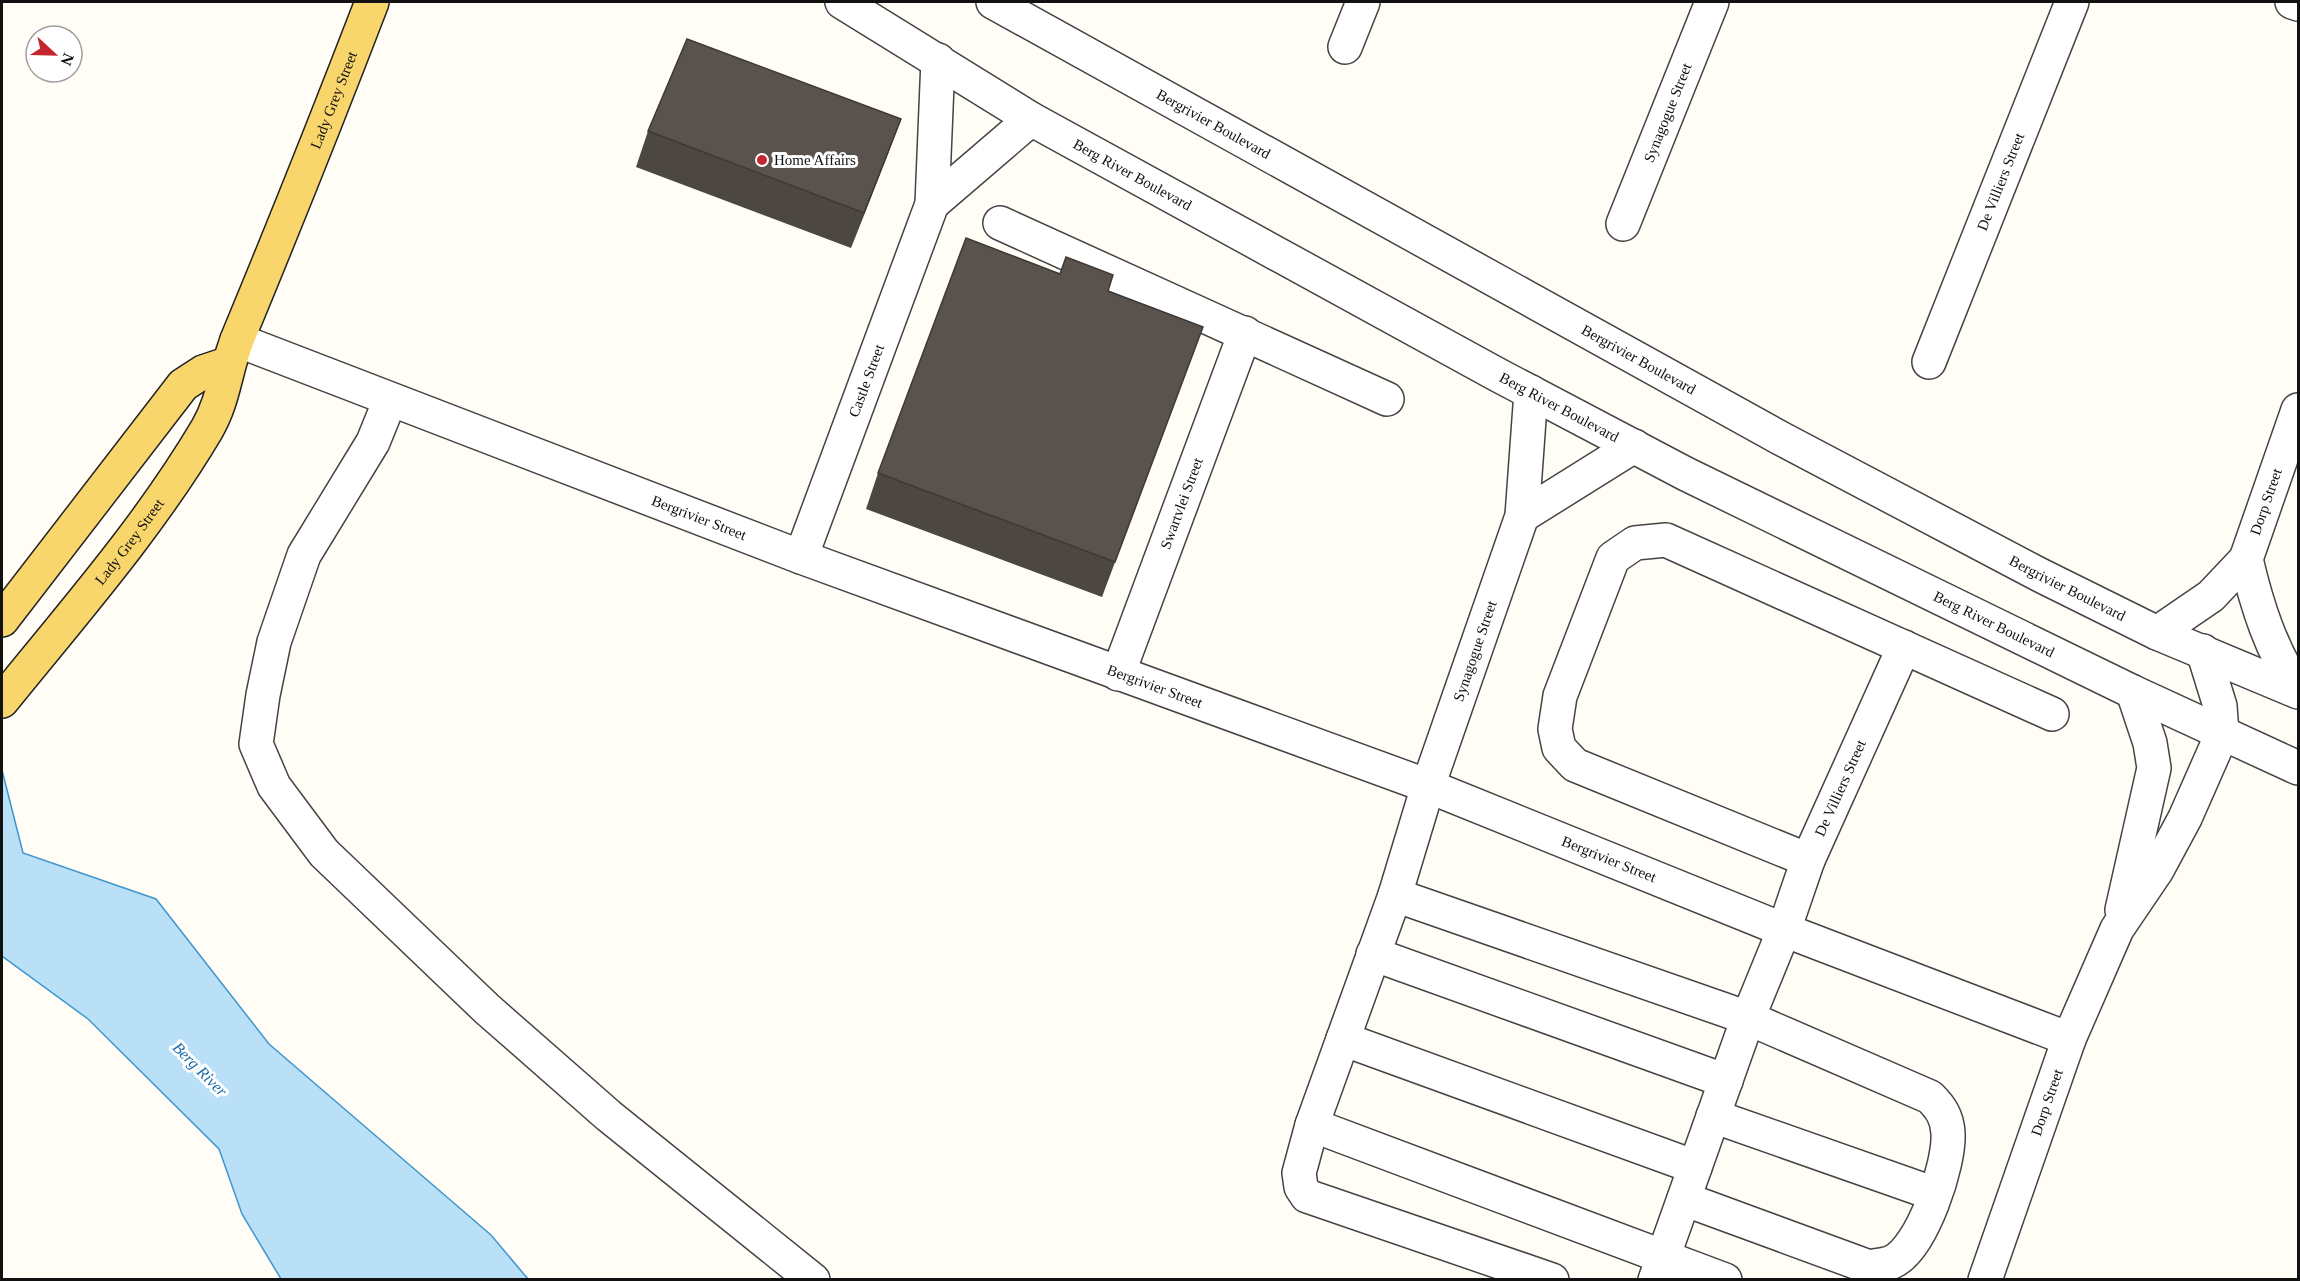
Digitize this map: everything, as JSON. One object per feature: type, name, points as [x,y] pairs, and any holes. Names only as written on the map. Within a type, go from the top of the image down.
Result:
[{"type":"main road","name":"Lady Grey Street","points":[[2,701],[99,582],[162,499],[207,429],[218,407],[232,352],[294,205],[372,2]]},
{"type":"main road","points":[[2,620],[59,549],[183,385],[232,352]]},
{"type":"street","name":"Berg River Boulevard","points":[[842,2],[1031,119],[1531,392],[1634,446],[2133,692],[2298,768]]},
{"type":"street","name":"Bergrivier Boulevard","points":[[993,2],[1034,14],[1782,439],[2040,575],[2157,633],[2298,691]]},
{"type":"street","points":[[1345,47],[1363,2]]},
{"type":"street","name":"Synagogue Street","points":[[1623,224],[1712,2]]},
{"type":"street","name":"De Villiers Street","points":[[1929,362],[2072,2]]},
{"type":"street","points":[[2292,2],[2298,4]]},
{"type":"street","name":"Castle Street","points":[[801,557],[932,204],[938,60]]},
{"type":"street","name":"Castle Street","points":[[932,204],[1031,119]]},
{"type":"street","points":[[1000,223],[1387,399]]},
{"type":"street","name":"Swartvlei Street","points":[[1118,674],[1245,333]]},
{"type":"street","name":"Bergrivier Street","points":[[232,352],[390,400],[801,557],[1428,786],[1784,930],[2069,1039]]},
{"type":"street","name":"Synagogue Street","points":[[1531,392],[1522,516],[1428,786],[1395,895],[1312,1125],[1299,1173],[1301,1187],[1307,1196],[1552,1280]]},
{"type":"street","points":[[390,400],[374,442],[304,555],[274,642],[256,744],[274,786],[324,853],[487,1008],[609,1116],[813,1280]]},
{"type":"street","name":"Dorp Street","points":[[2157,633],[2211,596],[2246,559],[2298,410]]},
{"type":"street","points":[[1522,516],[1634,446]]},
{"type":"street","points":[[1808,860],[1575,765],[1559,748],[1555,729],[1560,696],[1613,558],[1635,543],[1666,540],[2052,714]]},
{"type":"street","points":[[2246,559],[2255,600],[2272,645],[2298,691]]},
{"type":"street","name":"De Villiers Street","points":[[1659,1268],[1748,1018],[1784,930],[1808,860],[1904,647]]},
{"type":"street","name":"Dorp Street","points":[[1985,1280],[2069,1039],[2117,929],[2157,870],[2185,818],[2222,734],[2220,706],[2203,651]]},
{"type":"street","name":"Dorp Street","points":[[2117,929],[2154,768],[2150,743],[2133,692]]},
{"type":"street","points":[[1395,895],[1748,1018],[1930,1097],[1944,1111],[1948,1133],[1946,1161],[1935,1194],[1923,1225],[1907,1251],[1892,1262],[1869,1266],[1684,1199]]},
{"type":"street","points":[[1373,954],[1726,1081]]},
{"type":"street","points":[[1343,1039],[1695,1167]]},
{"type":"street","points":[[1713,1116],[1935,1194]]},
{"type":"street","points":[[1312,1125],[1659,1268],[1725,1280]]},
{"type":"water","name":"Berg River","points":[[2,770],[23,853],[156,899],[269,1044],[491,1235],[528,1279],[281,1279],[242,1214],[219,1149],[88,1019],[2,956]]},
{"type":"building","name":"Home Affairs","points":[[687,39],[901,119],[864,213],[648,131]]},
{"type":"building","points":[[966,238],[1060,274],[1066,257],[1113,275],[1108,291],[1203,327],[1115,562],[878,473]]},
{"type":"place","name":"Home Affairs","points":[[762,160]]}]
